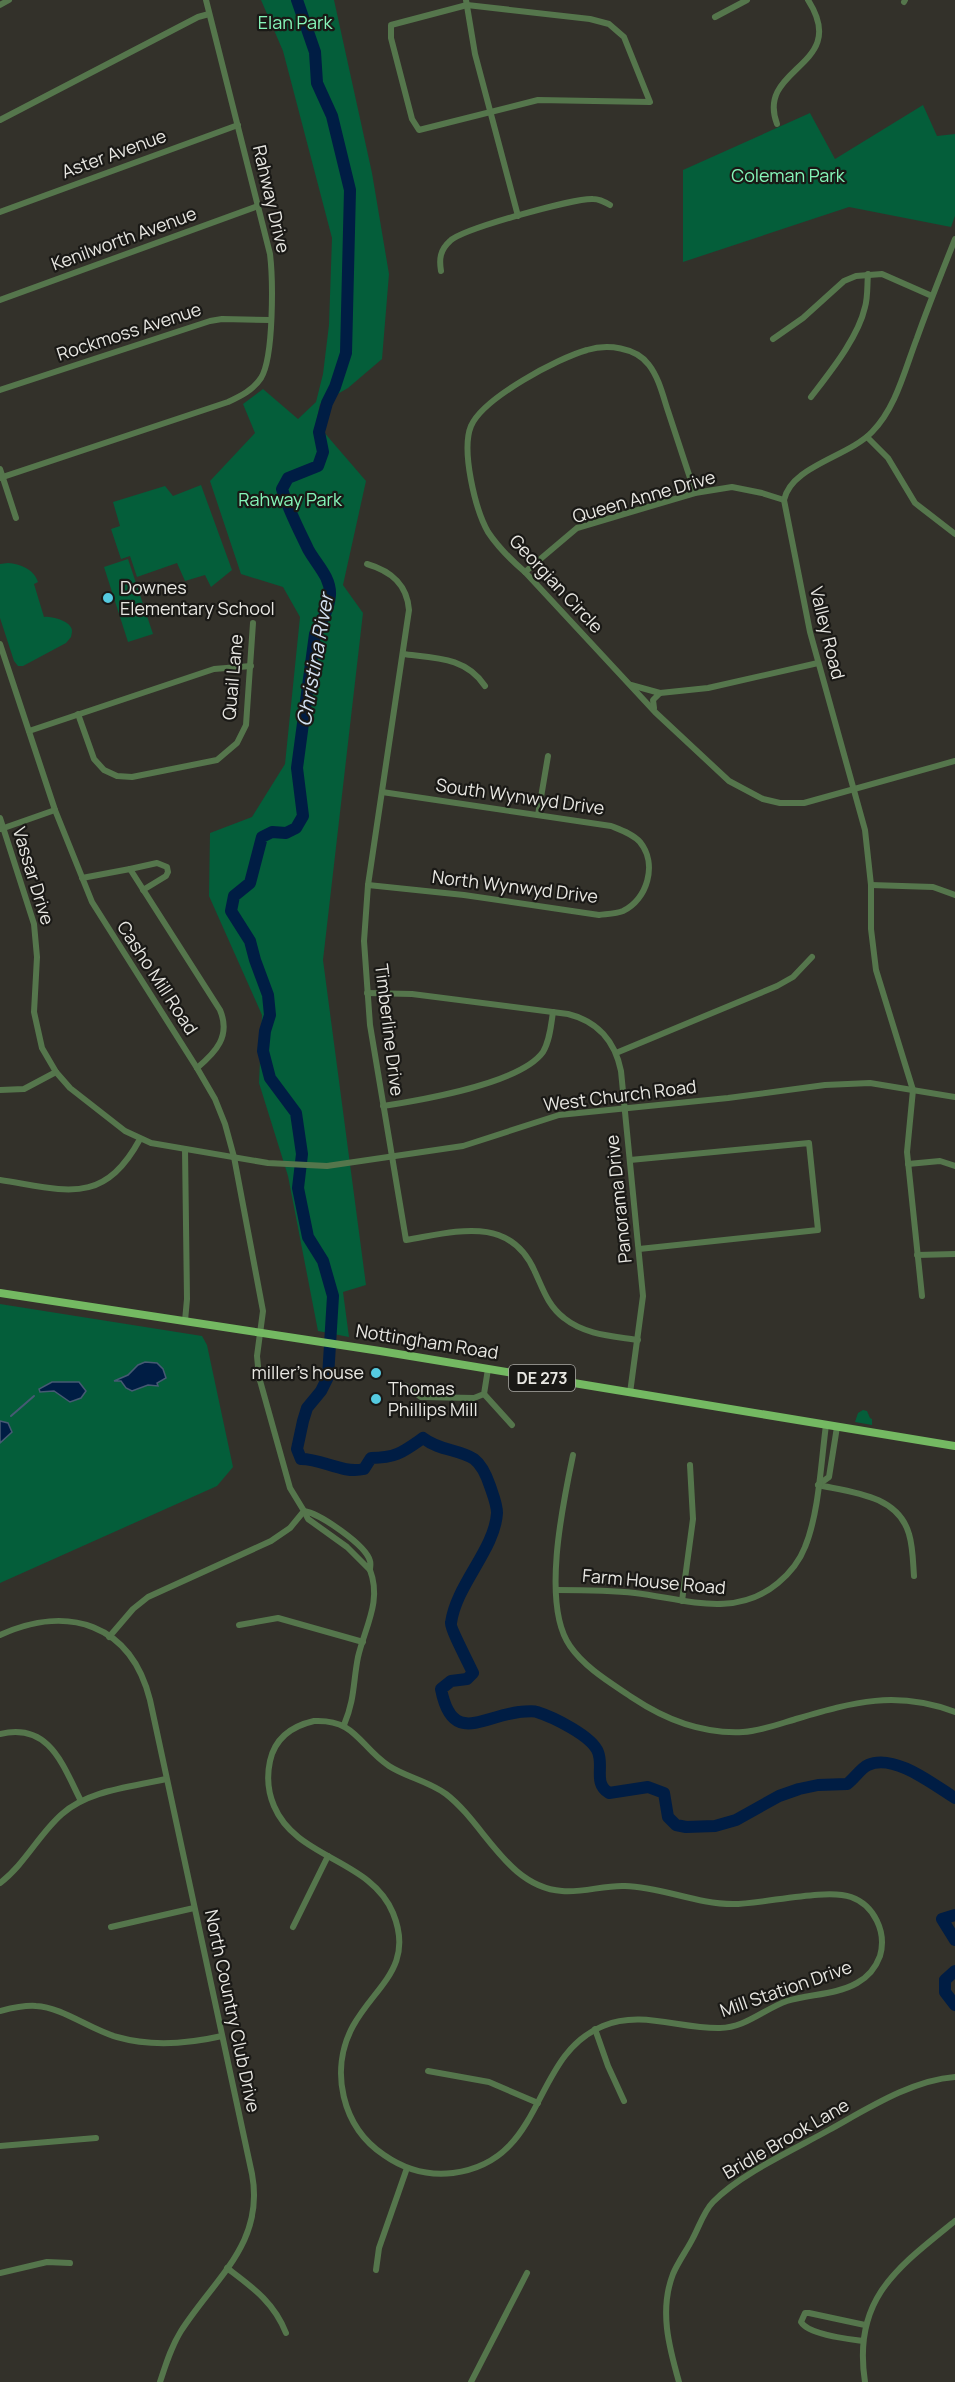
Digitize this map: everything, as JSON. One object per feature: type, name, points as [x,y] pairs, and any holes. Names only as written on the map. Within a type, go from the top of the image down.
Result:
[{"type":"main road","name":"Nottingham Road","points":[[0,1293],[323,1342],[955,1446]]},
{"type":"street","points":[[0,5],[9,0]]},
{"type":"street","name":"Rahway Drive","points":[[1,478],[239,397],[255,386],[264,372],[268,354],[272,266],[206,0]]},
{"type":"street","points":[[715,17],[747,0]]},
{"type":"street","points":[[777,124],[774,116],[776,93],[785,78],[812,54],[819,39],[819,22],[808,0]]},
{"type":"street","points":[[467,3],[475,54],[518,216]]},
{"type":"street","points":[[467,3],[590,19],[609,24],[624,37],[650,102],[545,99],[419,130],[415,125],[391,38],[391,25],[467,3]]},
{"type":"street","points":[[0,120],[198,17],[209,14]]},
{"type":"street","name":"Aster Avenue","points":[[0,212],[238,125]]},
{"type":"street","points":[[441,271],[440,257],[443,248],[459,234],[518,216],[587,199],[601,200],[610,205]]},
{"type":"street","name":"Kenilworth Avenue","points":[[0,300],[258,206]]},
{"type":"street","points":[[784,500],[786,491],[796,479],[847,451],[879,425],[896,395],[955,239]]},
{"type":"street","points":[[773,339],[803,318],[844,281],[868,274],[882,273],[932,296]]},
{"type":"street","points":[[811,397],[831,370],[861,321],[866,305],[868,274]]},
{"type":"street","name":"Rockmoss Avenue","points":[[0,390],[210,321],[270,320]]},
{"type":"street","name":"Georgian Circle","points":[[695,493],[660,388],[649,364],[634,353],[617,347],[588,350],[513,386],[487,405],[471,426],[467,450],[480,513],[488,531],[504,553],[525,572],[655,712],[729,781],[763,799],[780,803],[804,803],[955,761]]},
{"type":"street","points":[[867,437],[888,458],[915,503],[955,534]]},
{"type":"street","points":[[0,470],[16,518]]},
{"type":"street","name":"Queen Anne Drive","points":[[525,572],[577,528],[695,493],[732,487],[784,500]]},
{"type":"street","name":"Valley Road","points":[[784,500],[803,600],[818,663],[865,830],[876,970],[913,1090]]},
{"type":"street","name":"Timberline Drive","points":[[367,564],[390,574],[405,592],[409,610],[368,885],[364,941],[367,993],[383,1106],[406,1240],[465,1230],[486,1231],[504,1237],[526,1254],[546,1297],[563,1318],[584,1330],[638,1340]]},
{"type":"street","name":"Quail Lane","points":[[78,714],[94,759],[104,770],[117,776],[132,777],[208,763],[231,750],[242,734],[248,714],[253,623]]},
{"type":"street","name":"Casho Mill Road","points":[[0,644],[55,810],[101,919],[197,1068],[220,1112],[234,1157],[263,1311],[257,1356],[259,1377],[290,1488],[304,1511]]},
{"type":"street","points":[[403,654],[446,660],[465,666],[478,676],[485,686]]},
{"type":"street","points":[[630,684],[660,693],[708,688],[818,663]]},
{"type":"street","points":[[29,731],[214,669],[251,666]]},
{"type":"street","points":[[655,712],[653,700],[660,693]]},
{"type":"street","points":[[538,815],[548,756]]},
{"type":"street","name":"South Wynwyd Drive","points":[[382,792],[611,826],[625,831],[640,843],[647,858],[647,885]]},
{"type":"street","points":[[2,829],[55,810]]},
{"type":"street","name":"Vassar Drive","points":[[0,818],[27,900],[35,934],[37,957],[33,1003],[36,1028],[42,1048],[56,1072],[70,1088],[125,1131],[140,1139],[185,1149]]},
{"type":"street","points":[[82,878],[157,863],[167,867],[166,876],[143,890]]},
{"type":"street","points":[[130,869],[223,1018],[224,1033],[221,1042],[209,1058],[197,1068]]},
{"type":"street","name":"North Wynwyd Drive","points":[[368,885],[464,895],[599,915],[621,912],[643,896],[647,885]]},
{"type":"street","points":[[871,885],[926,886],[955,895]]},
{"type":"street","points":[[616,1053],[777,986],[793,977],[812,957]]},
{"type":"street","name":"Panorama Drive","points":[[367,993],[412,994],[577,1016],[591,1023],[607,1037],[616,1053],[621,1071],[644,1303],[630,1393]]},
{"type":"street","points":[[383,1106],[449,1095],[526,1067],[542,1053],[547,1044],[553,1012]]},
{"type":"street","points":[[0,1090],[24,1089],[56,1072]]},
{"type":"street","name":"West Church Road","points":[[185,1149],[294,1166],[336,1166],[474,1143],[559,1115],[624,1107],[728,1098],[847,1083],[870,1083],[955,1097]]},
{"type":"street","points":[[913,1090],[907,1142],[922,1296]]},
{"type":"street","points":[[0,1180],[72,1190],[91,1188],[107,1180],[122,1167],[140,1139]]},
{"type":"street","points":[[630,1160],[809,1143],[814,1190],[818,1230],[639,1249]]},
{"type":"street","points":[[185,1149],[187,1299],[185,1321]]},
{"type":"street","points":[[908,1164],[940,1161],[955,1166]]},
{"type":"street","points":[[918,1255],[955,1254]]},
{"type":"street","points":[[484,1394],[488,1369]]},
{"type":"street","points":[[406,1386],[421,1397],[474,1398],[484,1394]]},
{"type":"street","points":[[484,1394],[512,1425]]},
{"type":"street","name":"Farm House Road","points":[[557,1590],[622,1592],[714,1605],[735,1604],[764,1593],[782,1580],[796,1564],[806,1545],[818,1485],[826,1425]]},
{"type":"street","name":"Farm House Road","points":[[818,1485],[829,1477],[837,1427]]},
{"type":"street","points":[[573,1455],[558,1532],[557,1614],[562,1632],[578,1657],[613,1685],[665,1716],[709,1731],[745,1732],[850,1703],[879,1699],[922,1701],[955,1712]]},
{"type":"street","points":[[682,1601],[693,1519],[690,1465]]},
{"type":"street","points":[[818,1485],[865,1495],[893,1508],[909,1533],[914,1576]]},
{"type":"street","points":[[109,1637],[133,1609],[148,1597],[271,1541],[290,1527],[304,1511],[312,1512],[356,1543],[370,1560],[374,1585],[374,1603],[357,1667],[353,1700],[344,1725]]},
{"type":"street","points":[[239,1625],[278,1618],[363,1642]]},
{"type":"street","name":"North Country Club Drive","points":[[0,1635],[31,1623],[61,1620],[86,1624],[109,1637],[130,1656],[144,1680],[252,2174],[255,2199],[254,2217],[248,2235],[181,2332],[170,2353],[160,2382]]},
{"type":"street","name":"Mill Station Drive","points":[[323,1720],[344,1725],[392,1768],[445,1794],[517,1872],[544,1887],[573,1891],[628,1886],[710,1902],[734,1904],[844,1895],[853,1897],[868,1907],[880,1928],[881,1952],[874,1968],[862,1980],[848,1987],[783,2002],[745,2022],[729,2027],[712,2028],[633,2019],[596,2029],[579,2039],[566,2054],[515,2141],[500,2155],[482,2165],[463,2171],[445,2174],[427,2173],[407,2168],[380,2153],[361,2133],[347,2109],[341,2076],[344,2049],[364,2009],[385,1984],[394,1968],[398,1943],[395,1918],[385,1898],[374,1885],[328,1856],[298,1838],[281,1820],[270,1795],[269,1764],[278,1742],[298,1725],[323,1720]]},
{"type":"street","points":[[0,1734],[23,1732],[46,1742],[55,1751],[81,1801]]},
{"type":"street","points":[[0,1883],[19,1866],[61,1815],[81,1801],[106,1792],[166,1779]]},
{"type":"street","points":[[293,1927],[328,1856]]},
{"type":"street","points":[[111,1927],[194,1908]]},
{"type":"street","points":[[0,2011],[27,2006],[43,2007],[106,2033],[140,2042],[178,2043],[222,2036]]},
{"type":"street","points":[[596,2029],[608,2066],[624,2101]]},
{"type":"street","points":[[428,2071],[489,2082],[538,2103]]},
{"type":"street","name":"Bridle Brook Lane","points":[[679,2382],[670,2351],[665,2312],[673,2275],[711,2204],[739,2182],[843,2122],[897,2095],[938,2078],[955,2077]]},
{"type":"street","points":[[0,2146],[96,2138]]},
{"type":"street","points":[[376,2270],[379,2248],[407,2168]]},
{"type":"street","points":[[865,2382],[862,2359],[865,2325],[885,2284],[906,2260],[955,2221]]},
{"type":"street","points":[[0,2273],[47,2262],[70,2263]]},
{"type":"street","points":[[226,2268],[267,2299],[286,2332]]},
{"type":"street","points":[[471,2382],[527,2273]]},
{"type":"street","points":[[863,2341],[826,2334],[808,2328],[801,2322],[805,2313],[809,2313],[865,2325]]},
{"type":"green space","name":"Rahway Park","points":[[261,0],[334,0],[372,173],[389,274],[382,359],[348,388],[320,404],[316,423],[366,481],[343,585],[363,613],[323,960],[366,1285],[343,1292],[349,1337],[318,1331],[288,1176],[259,1083],[262,1015],[209,896],[210,833],[252,817],[285,764],[300,617],[283,587],[241,574],[210,481],[255,433],[243,404],[263,389],[298,419],[316,402],[323,374],[329,325],[332,238],[283,51]]},
{"type":"green space","name":"Coleman Park","points":[[923,105],[937,136],[955,134],[955,216],[951,227],[849,207],[683,262],[683,170],[810,113],[835,159]]},
{"type":"green space","points":[[201,485],[232,570],[211,587],[205,575],[185,581],[177,563],[137,577],[130,556],[121,559],[111,529],[120,526],[113,502],[165,486],[173,496]]},
{"type":"green space","points":[[128,559],[153,634],[128,642],[104,567]]},
{"type":"green space","points":[[8,563],[26,568],[36,577],[38,582],[34,584],[44,617],[62,620],[72,630],[71,637],[66,643],[23,666],[18,666],[14,661],[0,618],[0,564]]},
{"type":"green space","points":[[0,1304],[202,1336],[207,1345],[233,1467],[217,1486],[0,1583]]},
{"type":"green space","points":[[863,1410],[867,1411],[872,1419],[872,1425],[855,1422],[858,1413]]},
{"type":"water","points":[[145,1362],[157,1363],[163,1369],[166,1378],[157,1383],[158,1386],[148,1385],[132,1391],[126,1388],[121,1381],[114,1381],[128,1375],[138,1365]]},
{"type":"water","points":[[52,1382],[79,1382],[86,1391],[81,1398],[70,1402],[54,1391],[40,1392],[39,1389]]},
{"type":"water","points":[[0,1421],[8,1423],[12,1432],[0,1443]]},
{"type":"waterway","name":"Christina River","points":[[297,0],[315,52],[317,83],[332,116],[350,190],[346,353],[327,403],[319,432],[323,452],[318,466],[288,478],[282,489],[290,512],[308,549],[326,576],[330,595],[327,610],[315,634],[297,768],[303,816],[296,828],[286,833],[272,832],[262,837],[250,883],[234,896],[231,911],[250,941],[268,995],[270,1015],[265,1031],[263,1051],[270,1078],[296,1113],[302,1154],[298,1188],[308,1237],[323,1261],[333,1296],[328,1377],[321,1391],[307,1408],[297,1449],[301,1459],[356,1470],[364,1469],[371,1458],[387,1457],[399,1453],[423,1438],[474,1459],[482,1468],[496,1506],[495,1527],[460,1595],[451,1623],[456,1639],[473,1673],[467,1679],[451,1681],[441,1689],[452,1717],[460,1722],[481,1722],[531,1711],[552,1718],[571,1728],[594,1746],[600,1758],[600,1780],[604,1789],[609,1793],[648,1787],[664,1793],[668,1817],[676,1825],[686,1827],[715,1826],[736,1820],[779,1796],[799,1789],[818,1785],[847,1784],[865,1766],[878,1762],[890,1763],[913,1772],[955,1798]]},
{"type":"waterway","points":[[11,1416],[34,1396]]},
{"type":"waterway","name":"Christina River","points":[[955,1915],[942,1919],[955,1940]]},
{"type":"waterway","name":"Christina River","points":[[955,1971],[945,1980],[945,1992],[955,2005]]},
{"type":"place","name":"Downes Elementary School","points":[[108,598]]},
{"type":"place","name":"miller's house","points":[[376,1373]]},
{"type":"place","name":"Thomas Phillips Mill","points":[[376,1399]]},
{"type":"park label","name":"Elan Park","points":[[295,23]]}]
